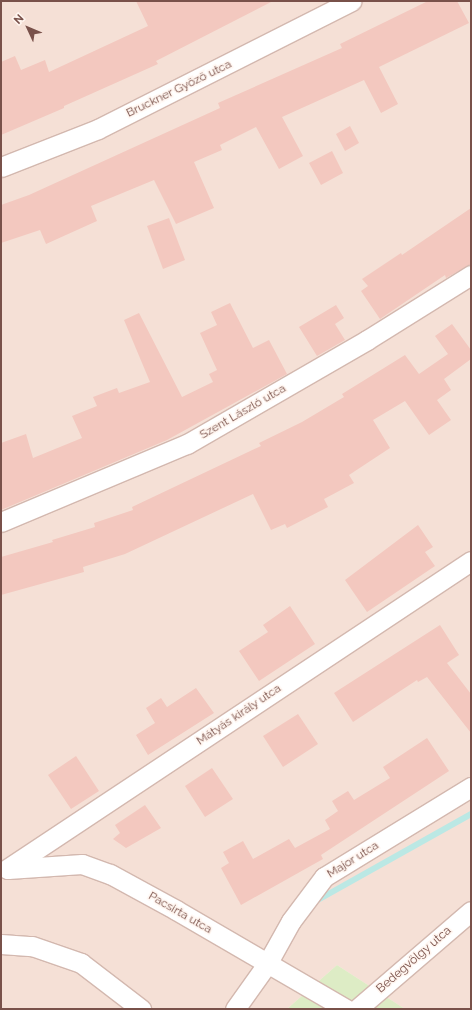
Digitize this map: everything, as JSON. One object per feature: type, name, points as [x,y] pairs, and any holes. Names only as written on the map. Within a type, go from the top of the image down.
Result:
[{"type":"street","name":"Bruckner Győző utca","points":[[1,167],[98,129],[351,1]]},
{"type":"street","name":"Szent László utca","points":[[1,522],[187,444],[367,340],[471,275]]},
{"type":"street","name":"Mátyás király utca","points":[[4,869],[471,561]]},
{"type":"street","name":"Major utca","points":[[235,1009],[267,964],[291,921],[324,877],[471,787]]},
{"type":"street","name":"Pacsirta utca","points":[[4,869],[82,864],[110,874],[176,910],[346,1009]]},
{"type":"street","name":"Bedegvölgy utca","points":[[357,1009],[471,911]]},
{"type":"street","points":[[1,944],[32,946],[81,963],[141,1009]]},
{"type":"shaded area","points":[[1,1],[471,1],[471,1009],[405,1009],[337,965],[287,1009],[1,1009]]},
{"type":"green space","points":[[337,965],[405,1009],[287,1009]]},
{"type":"building","points":[[136,1],[273,1],[156,61],[158,64],[64,106],[64,108],[1,135],[1,62],[15,56],[21,70],[45,60],[49,72],[148,26]]},
{"type":"building","points":[[428,1],[457,1],[469,23],[379,67],[398,104],[381,113],[364,80],[282,117],[303,156],[279,169],[256,127],[220,145],[222,150],[194,162],[214,208],[176,224],[154,180],[91,206],[97,221],[46,244],[40,230],[1,243],[1,205],[29,195],[220,108],[218,103],[342,48],[340,44]]},
{"type":"building","points":[[350,126],[359,143],[345,151],[336,134]]},
{"type":"building","points":[[332,151],[343,173],[321,185],[309,163]]},
{"type":"building","points":[[471,208],[471,264],[446,278],[445,275],[380,319],[361,291],[368,286],[362,279],[401,253],[402,255]]},
{"type":"building","points":[[169,218],[185,260],[163,269],[147,226]]},
{"type":"building","points":[[230,303],[253,348],[269,340],[287,374],[167,440],[1,510],[1,443],[26,434],[33,458],[82,438],[72,416],[97,406],[93,397],[117,388],[119,393],[150,382],[124,320],[139,313],[182,397],[213,382],[209,374],[217,370],[200,333],[217,325],[211,312]]},
{"type":"building","points":[[336,305],[344,318],[335,324],[345,340],[317,356],[299,327]]},
{"type":"building","points":[[452,324],[471,350],[471,359],[444,379],[451,390],[437,400],[451,420],[429,435],[405,401],[373,420],[390,448],[349,475],[354,483],[324,499],[328,507],[287,528],[285,524],[271,530],[253,494],[125,554],[83,567],[84,572],[1,595],[1,557],[53,542],[52,540],[95,527],[94,523],[133,510],[132,507],[261,446],[259,443],[302,422],[344,397],[342,394],[405,355],[419,374],[448,354],[435,336]]},
{"type":"building","points":[[418,525],[433,547],[425,552],[435,566],[367,612],[345,580]]},
{"type":"building","points":[[290,606],[315,644],[259,681],[239,651],[268,632],[263,625]]},
{"type":"building","points":[[440,625],[459,655],[447,663],[471,694],[471,733],[427,677],[418,682],[417,680],[353,722],[334,693]]},
{"type":"building","points":[[196,688],[214,713],[148,755],[136,735],[155,723],[146,708],[161,698],[167,707]]},
{"type":"building","points":[[298,714],[318,744],[283,767],[263,736]]},
{"type":"building","points":[[427,738],[449,771],[321,855],[323,859],[241,905],[221,868],[229,863],[223,852],[243,841],[253,859],[289,839],[295,848],[330,829],[325,820],[338,811],[332,801],[348,791],[354,800],[390,778],[383,767]]},
{"type":"building","points":[[76,756],[99,791],[71,809],[48,775]]},
{"type":"building","points":[[212,768],[233,799],[205,817],[185,786]]},
{"type":"building","points":[[145,805],[161,828],[126,848],[113,839],[120,833],[115,825]]},
{"type":"waterway","points":[[316,901],[471,814]]}]
